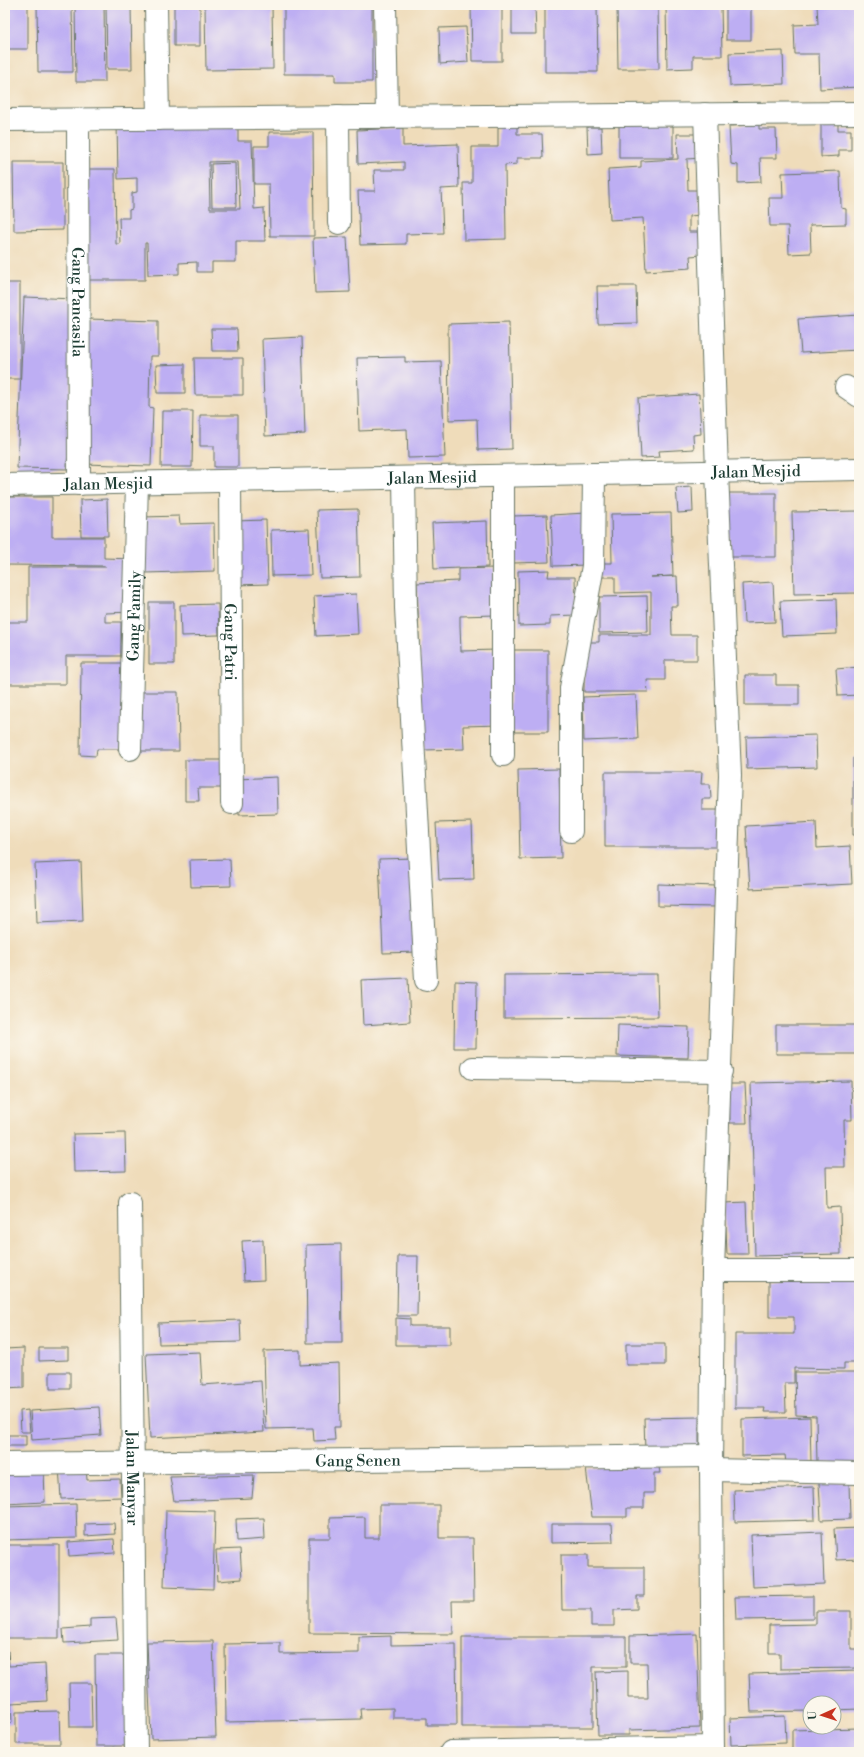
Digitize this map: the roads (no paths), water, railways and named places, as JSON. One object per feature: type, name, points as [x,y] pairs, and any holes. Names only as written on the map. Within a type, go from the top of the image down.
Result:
[{"type":"street","points":[[156,5],[158,118]]},
{"type":"street","points":[[386,5],[387,117]]},
{"type":"street","points":[[5,120],[859,113]]},
{"type":"street","points":[[451,1752],[713,1750],[711,1463],[713,1270],[730,775],[717,472],[705,114]]},
{"type":"street","points":[[338,117],[339,223]]},
{"type":"street","name":"Gang Pancasila","points":[[78,120],[79,484]]},
{"type":"street","name":"Jalan Mesjid","points":[[5,485],[859,469]]},
{"type":"street","points":[[571,831],[571,688],[593,566],[594,474]]},
{"type":"street","points":[[503,476],[503,755]]},
{"type":"street","points":[[404,478],[406,608],[426,980]]},
{"type":"street","name":"Gang Patri","points":[[230,481],[232,803]]},
{"type":"street","name":"Gang Family","points":[[130,749],[137,483]]},
{"type":"street","points":[[472,1068],[720,1071]]},
{"type":"street","name":"Jalan Manyar","points":[[130,1203],[136,1752]]},
{"type":"street","points":[[713,1270],[859,1270]]},
{"type":"street","name":"Gang Senen","points":[[5,1464],[133,1462],[711,1463],[859,1473]]}]
